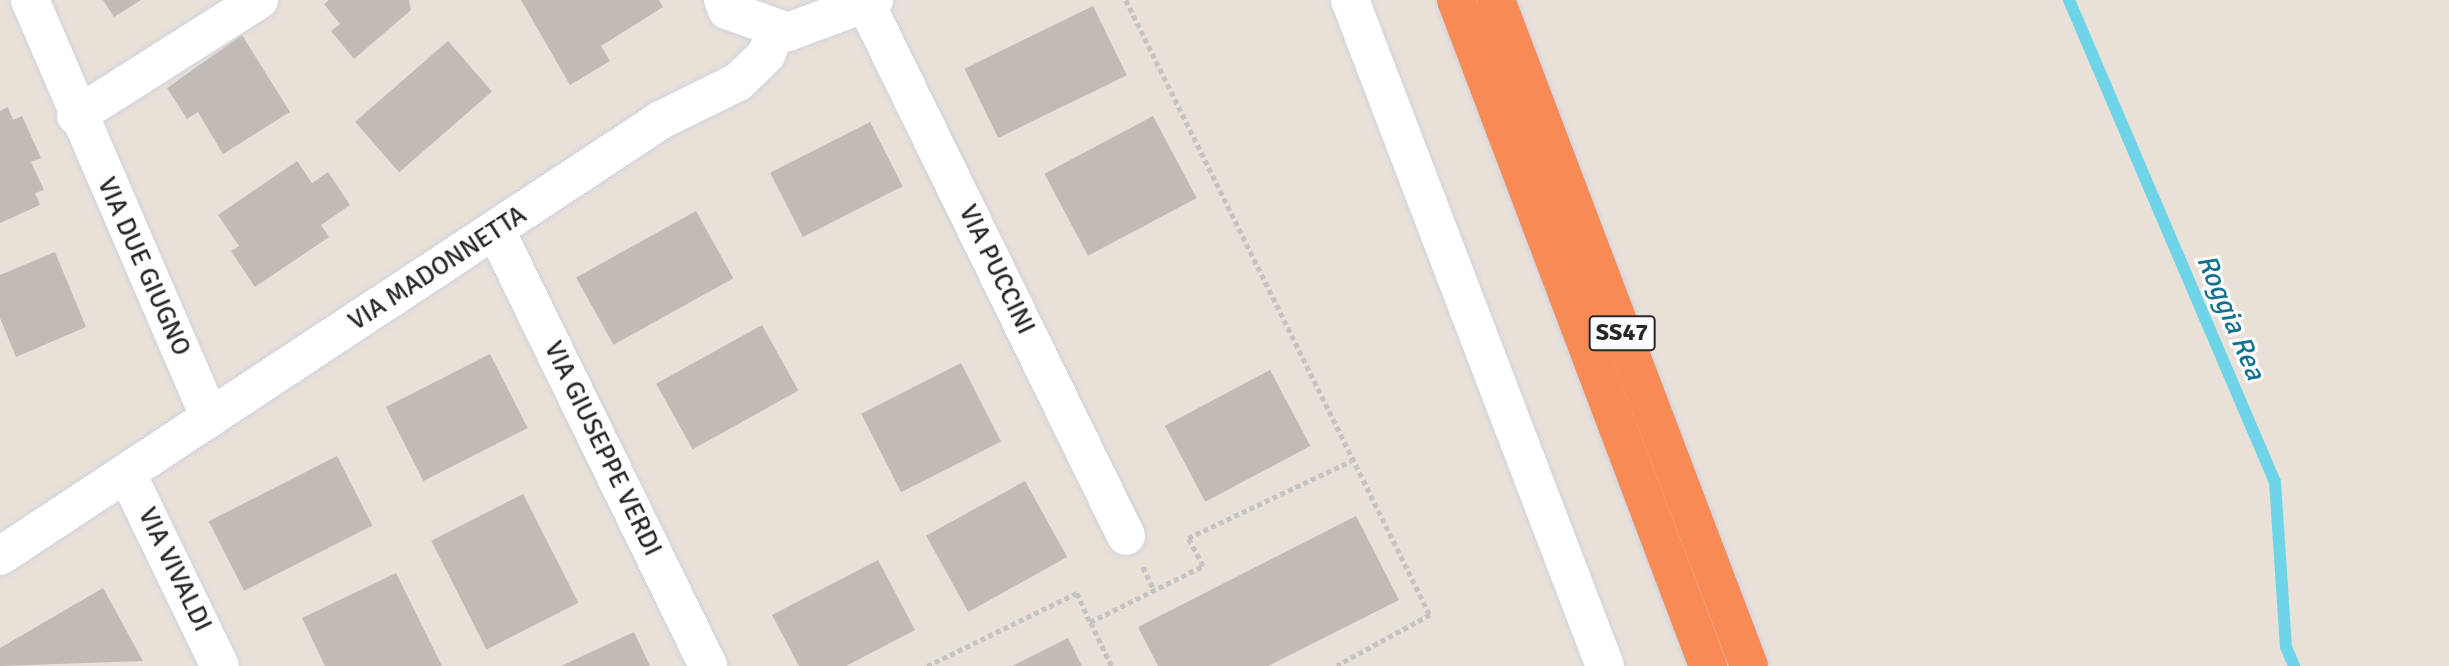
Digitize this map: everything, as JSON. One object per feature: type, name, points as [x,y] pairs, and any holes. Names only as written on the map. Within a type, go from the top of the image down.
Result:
[{"type":"highway","name":"SS47","points":[[1456,0],[1707,666]]},
{"type":"highway","name":"SS47","points":[[1496,0],[1749,666]]},
{"type":"street","name":"VIA DUE GIUGNO","points":[[30,0],[76,116],[210,418]]},
{"type":"street","points":[[76,116],[259,0]]},
{"type":"street","points":[[723,0],[727,10],[776,32],[803,31],[870,2]]},
{"type":"street","points":[[1350,0],[1605,666]]},
{"type":"street","name":"VIA PUCCINI","points":[[870,2],[1126,536]]},
{"type":"street","name":"VIA MADONNETTA","points":[[0,556],[661,120],[754,71],[776,32]]},
{"type":"street","name":"VIA GIUSEPPE VERDI","points":[[496,231],[708,666]]},
{"type":"street","name":"VIA VIVALDI","points":[[127,474],[220,666]]},
{"type":"path","points":[[1126,0],[1350,461],[1430,615],[1337,666]]},
{"type":"path","points":[[1090,622],[1203,566],[1188,538],[1350,461]]},
{"type":"path","points":[[927,666],[1077,593],[1111,666]]},
{"type":"building","points":[[103,0],[141,0],[114,17]]},
{"type":"building","points":[[329,0],[409,0],[411,10],[354,59],[331,31],[340,24],[324,4]]},
{"type":"building","points":[[521,0],[659,0],[663,7],[601,46],[610,61],[570,85]]},
{"type":"building","points":[[1093,6],[1127,75],[998,138],[964,69]]},
{"type":"building","points":[[242,35],[290,112],[223,154],[198,112],[187,119],[167,88]]},
{"type":"building","points":[[448,41],[492,92],[399,172],[355,122]]},
{"type":"building","points":[[8,107],[13,120],[22,116],[41,158],[31,162],[44,190],[35,193],[40,205],[0,223],[0,111]]},
{"type":"building","points":[[1153,116],[1197,198],[1088,256],[1044,174]]},
{"type":"building","points":[[870,122],[903,186],[803,237],[770,173]]},
{"type":"building","points":[[297,161],[312,183],[328,172],[350,205],[321,225],[329,237],[255,287],[231,251],[239,246],[218,215]]},
{"type":"building","points":[[696,211],[733,278],[614,345],[576,277]]},
{"type":"building","points":[[55,252],[86,327],[16,357],[0,318],[0,275]]},
{"type":"building","points":[[762,325],[798,391],[693,449],[656,384]]},
{"type":"building","points":[[490,354],[528,428],[423,481],[386,407]]},
{"type":"building","points":[[961,363],[1001,441],[901,492],[861,414]]},
{"type":"building","points":[[1270,370],[1310,446],[1205,502],[1165,426]]},
{"type":"building","points":[[337,456],[372,525],[244,591],[209,521]]},
{"type":"building","points":[[1025,481],[1067,557],[968,612],[926,536]]},
{"type":"building","points":[[523,494],[578,603],[487,649],[431,541]]},
{"type":"building","points":[[1356,516],[1399,600],[1268,666],[1158,666],[1138,627]]},
{"type":"building","points":[[878,560],[915,630],[846,666],[799,666],[772,615]]},
{"type":"building","points":[[396,573],[442,666],[325,666],[302,618]]},
{"type":"building","points":[[103,588],[143,661],[0,666],[0,648]]},
{"type":"building","points":[[634,632],[650,666],[561,666]]},
{"type":"building","points":[[1068,638],[1082,666],[1012,666]]},
{"type":"waterway","name":"Roggia Rea","points":[[2069,0],[2275,482],[2286,647],[2294,666]]}]
